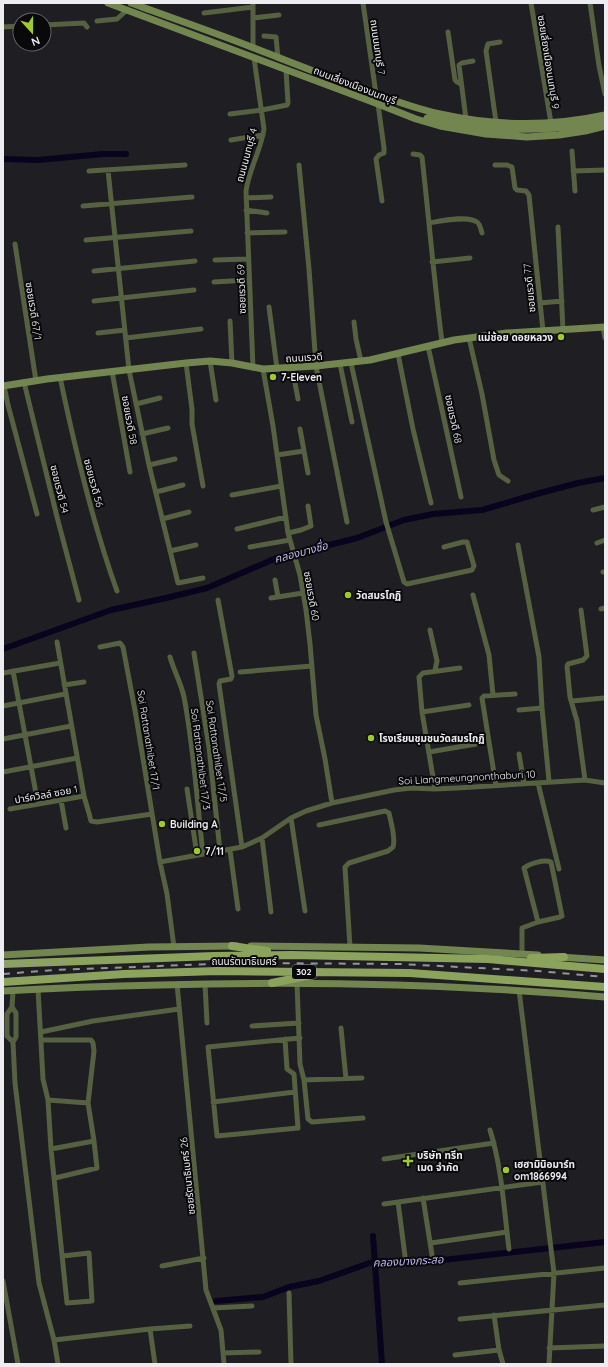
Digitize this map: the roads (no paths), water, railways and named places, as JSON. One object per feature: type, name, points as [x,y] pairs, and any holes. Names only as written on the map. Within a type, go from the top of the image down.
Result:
[{"type":"main road","name":"ถนนเลี่ยงเมืองนนทบุรี","points":[[108,3],[378,104],[416,120],[440,126],[470,132],[527,137],[559,135],[605,126]]},
{"type":"main road","name":"ถนนเลี่ยงเมืองนนทบุรี","points":[[131,3],[320,74],[426,110],[466,119],[510,124],[585,120],[605,115]]},
{"type":"main road","points":[[400,113],[487,129],[530,130],[605,121]]},
{"type":"main road","name":"ถนนเรวดี","points":[[4,386],[60,377],[210,361],[263,369],[351,363],[398,354],[442,342],[469,338],[507,333],[604,327]]},
{"type":"main road","points":[[232,946],[292,955]]},
{"type":"main road","name":"ถนนรัตนาธิเบศร์","points":[[3,955],[149,947],[350,946],[419,948],[605,960]]},
{"type":"main road","name":"ถนนรัตนาธิเบศร์","points":[[3,964],[214,956],[292,955],[488,959],[605,969]]},
{"type":"main road","points":[[488,959],[564,957]]},
{"type":"main road","name":"ถนนรัตนาธิเบศร์","points":[[3,982],[124,974],[217,971],[410,973],[605,987]]},
{"type":"main road","points":[[272,983],[328,972]]},
{"type":"main road","name":"302","points":[[3,991],[177,984],[297,983],[404,985],[520,990],[605,997]]},
{"type":"street","name":"ถนนนนทบุรี 7","points":[[363,3],[376,94]]},
{"type":"street","name":"ซอยเลี่ยงเมืองนนทบุรี 9","points":[[531,3],[551,123]]},
{"type":"street","points":[[590,3],[599,66],[605,94]]},
{"type":"street","points":[[204,13],[253,5],[253,48]]},
{"type":"street","points":[[97,21],[117,19],[127,10]]},
{"type":"street","points":[[253,18],[279,15]]},
{"type":"street","points":[[52,25],[84,23],[87,27]]},
{"type":"street","points":[[448,32],[455,80],[461,84]]},
{"type":"street","points":[[264,36],[276,37],[278,58]]},
{"type":"street","points":[[496,122],[486,51],[488,44],[500,42]]},
{"type":"street","name":"ถนนนนทบุรี 4","points":[[246,209],[247,187],[254,160],[263,135],[264,126],[254,58]]},
{"type":"street","points":[[466,119],[461,84],[460,63],[473,61]]},
{"type":"street","points":[[230,114],[287,105],[288,97],[286,70]]},
{"type":"street","points":[[378,104],[384,150],[376,159],[382,201]]},
{"type":"street","points":[[231,140],[263,135]]},
{"type":"street","points":[[572,151],[575,191]]},
{"type":"street","points":[[413,154],[420,155],[422,157],[432,262],[442,342]]},
{"type":"street","points":[[89,171],[185,165]]},
{"type":"street","points":[[299,165],[309,268],[316,366],[347,522]]},
{"type":"street","name":"ซอยเรวดี 77","points":[[495,165],[512,166],[515,188],[517,190],[525,190],[529,193],[543,331]]},
{"type":"street","points":[[108,170],[129,370],[149,465],[178,583],[203,578]]},
{"type":"street","points":[[573,171],[605,170]]},
{"type":"street","points":[[83,206],[192,197]]},
{"type":"street","points":[[246,198],[271,197]]},
{"type":"street","points":[[246,209],[267,213]]},
{"type":"street","name":"ซอยเรวดี 69","points":[[246,209],[253,368]]},
{"type":"street","points":[[429,223],[465,218],[477,221],[482,233]]},
{"type":"street","points":[[558,227],[563,330]]},
{"type":"street","points":[[86,240],[191,231]]},
{"type":"street","points":[[247,234],[285,232]]},
{"type":"street","name":"ซอยเรวดี 67/1","points":[[15,244],[36,381]]},
{"type":"street","points":[[432,262],[470,258]]},
{"type":"street","points":[[215,260],[248,259]]},
{"type":"street","points":[[94,271],[195,261]]},
{"type":"street","points":[[214,282],[249,280]]},
{"type":"street","points":[[94,301],[194,290]]},
{"type":"street","points":[[540,303],[562,301]]},
{"type":"street","points":[[269,307],[277,369]]},
{"type":"street","points":[[230,321],[232,364]]},
{"type":"street","points":[[354,322],[361,361]]},
{"type":"street","points":[[604,327],[605,338]]},
{"type":"street","points":[[126,338],[201,329]]},
{"type":"street","points":[[98,333],[125,330]]},
{"type":"street","points":[[469,338],[482,394],[494,460],[499,475],[508,481]]},
{"type":"street","name":"ซอยเรวดี 68","points":[[428,346],[461,497]]},
{"type":"street","points":[[398,354],[413,429],[431,503]]},
{"type":"street","points":[[210,361],[216,400]]},
{"type":"street","points":[[186,363],[192,409],[192,424],[203,486]]},
{"type":"street","points":[[351,363],[386,522],[403,581],[407,584],[474,569],[467,542],[444,547]]},
{"type":"street","points":[[340,364],[352,422]]},
{"type":"street","points":[[292,367],[298,399]]},
{"type":"street","name":"ซอยเรวดี 60","points":[[263,369],[288,533],[303,593],[312,666],[316,715],[332,803]]},
{"type":"street","name":"ซอยเรวดี 58","points":[[112,371],[130,472]]},
{"type":"street","name":"ซอยเรวดี 56","points":[[60,377],[81,472],[105,556],[117,591]]},
{"type":"street","name":"ซอยเรวดี 54","points":[[24,382],[79,600]]},
{"type":"street","points":[[4,386],[37,514]]},
{"type":"street","points":[[136,404],[160,398]]},
{"type":"street","points":[[142,434],[168,428]]},
{"type":"street","points":[[300,429],[308,474]]},
{"type":"street","points":[[277,455],[304,450]]},
{"type":"street","points":[[149,465],[175,459]]},
{"type":"street","points":[[156,492],[183,485]]},
{"type":"street","points":[[232,495],[281,486]]},
{"type":"street","points":[[288,533],[311,526],[308,506]]},
{"type":"street","points":[[594,510],[605,507]]},
{"type":"street","points":[[162,519],[189,512]]},
{"type":"street","points":[[237,529],[286,517]]},
{"type":"street","points":[[250,547],[290,540]]},
{"type":"street","points":[[597,542],[605,540]]},
{"type":"street","points":[[170,551],[196,545]]},
{"type":"street","points":[[518,545],[539,657],[542,708],[550,781]]},
{"type":"street","points":[[275,580],[278,597]]},
{"type":"street","points":[[271,598],[303,593]]},
{"type":"street","points":[[473,595],[489,655],[493,695]]},
{"type":"street","points":[[218,600],[232,676],[231,679],[220,681],[219,684],[242,847]]},
{"type":"street","points":[[581,610],[587,656],[583,660],[568,664],[567,666],[572,701],[577,721],[584,780]]},
{"type":"street","points":[[430,630],[436,661],[435,670]]},
{"type":"street","points":[[57,642],[84,796],[91,820],[97,822],[152,814]]},
{"type":"street","name":"Soi Rattanathibet 17/1","points":[[100,647],[120,643],[123,647],[160,862],[167,894],[174,947]]},
{"type":"street","name":"Soi Rattanathibet 17/5","points":[[194,653],[209,747],[220,851]]},
{"type":"street","name":"Soi Rattanathibet 17/3","points":[[170,657],[179,679],[184,697],[191,749],[200,854]]},
{"type":"street","points":[[3,673],[60,663]]},
{"type":"street","points":[[240,672],[312,666]]},
{"type":"street","points":[[435,789],[422,712],[420,676],[423,673],[435,670],[460,668]]},
{"type":"street","points":[[13,671],[38,804]]},
{"type":"street","points":[[64,685],[84,682]]},
{"type":"street","points":[[3,706],[65,694]]},
{"type":"street","points":[[496,786],[482,698],[484,696],[515,694]]},
{"type":"street","points":[[572,701],[604,698]]},
{"type":"street","points":[[422,712],[469,705]]},
{"type":"street","points":[[519,710],[542,708]]},
{"type":"street","points":[[3,739],[71,726]]},
{"type":"street","points":[[429,752],[476,744]]},
{"type":"street","points":[[519,754],[524,784]]},
{"type":"street","points":[[3,772],[77,758]]},
{"type":"street","name":"Soi Liangmeungnonthaburi 10","points":[[160,862],[242,847],[262,838],[291,818],[306,811],[332,803],[401,789],[496,786],[550,781],[584,780],[605,783]]},
{"type":"street","points":[[538,783],[559,869]]},
{"type":"street","points":[[187,789],[200,854]]},
{"type":"street","name":"ปาร์ควิลล์ ซอย 1","points":[[10,809],[84,796]]},
{"type":"street","points":[[61,800],[66,828]]},
{"type":"street","points":[[319,826],[385,811],[389,814],[394,842],[393,847],[388,851],[349,863],[345,868],[350,946]]},
{"type":"street","points":[[291,818],[305,911]]},
{"type":"street","points":[[262,838],[271,912]]},
{"type":"street","points":[[230,850],[238,909]]},
{"type":"street","points":[[522,954],[522,928],[562,916],[552,867],[549,861],[530,865],[524,868],[538,922]]},
{"type":"street","points":[[297,983],[300,1064],[304,1080],[308,1119],[312,1122],[363,1118]]},
{"type":"street","name":"ซอยรัตนาธิเบศร์ 26","points":[[177,984],[206,1290],[221,1330],[224,1364]]},
{"type":"street","points":[[205,984],[207,1023]]},
{"type":"street","points":[[38,989],[43,1079],[48,1100],[51,1148],[67,1303],[92,1301],[89,1253],[63,1256]]},
{"type":"street","points":[[520,990],[554,1273],[549,1364]]},
{"type":"street","points":[[13,991],[12,1007],[7,1014],[7,1036],[13,1042]]},
{"type":"street","points":[[12,1007],[16,1013],[16,1036],[13,1042],[15,1083],[39,1283],[54,1340],[58,1364]]},
{"type":"street","points":[[41,1032],[94,1021],[179,1009]]},
{"type":"street","points":[[252,1026],[299,1023]]},
{"type":"street","points":[[341,1028],[346,1079]]},
{"type":"street","points":[[285,1039],[287,1069],[294,1074],[298,1128],[217,1136],[208,1047],[285,1039],[300,1038]]},
{"type":"street","points":[[42,1040],[91,1040],[94,1051],[88,1103],[97,1168],[55,1178]]},
{"type":"street","points":[[304,1080],[362,1078]]},
{"type":"street","points":[[213,1102],[295,1092]]},
{"type":"street","points":[[48,1100],[88,1103]]},
{"type":"street","points":[[490,1130],[494,1143],[502,1188],[509,1249]]},
{"type":"street","points":[[51,1148],[94,1141]]},
{"type":"street","points":[[384,1159],[494,1143]]},
{"type":"street","points":[[384,1204],[543,1182]]},
{"type":"street","points":[[423,1198],[432,1255]]},
{"type":"street","points":[[398,1202],[405,1256]]},
{"type":"street","points":[[431,1243],[507,1232]]},
{"type":"street","points":[[162,1266],[204,1258]]},
{"type":"street","points":[[460,1283],[605,1268]]},
{"type":"street","points":[[3,1281],[18,1364]]},
{"type":"street","points":[[289,1293],[291,1364]]},
{"type":"street","points":[[460,1319],[605,1305]]},
{"type":"street","points":[[213,1308],[252,1306]]},
{"type":"street","points":[[494,1315],[499,1350],[504,1364]]},
{"type":"street","points":[[54,1340],[190,1326]]},
{"type":"street","points":[[150,1329],[155,1364]]},
{"type":"street","points":[[549,1348],[605,1346]]},
{"type":"street","points":[[455,1355],[499,1350]]},
{"type":"street","points":[[223,1353],[258,1352]]},
{"type":"waterway","points":[[3,159],[38,160],[103,154],[126,154]]},
{"type":"waterway","name":"คลองบางซื่อ","points":[[3,649],[111,610],[207,588],[274,559],[357,538],[404,520],[433,514],[482,510],[578,483],[605,478]]},
{"type":"waterway","points":[[373,1236],[382,1364]]},
{"type":"waterway","name":"คลองบางกระสอ","points":[[216,1301],[263,1297],[289,1287],[319,1281],[375,1261],[434,1261],[605,1242]]},
{"type":"railway","points":[[3,965],[69,963]]},
{"type":"railway","points":[[3,974],[54,970],[240,963],[400,964],[538,971],[605,977]]},
{"type":"place","name":"แม่ช้อย ดอยหลวง","points":[[561,337]]},
{"type":"place","name":"7-Eleven","points":[[273,377]]},
{"type":"place","name":"วัดสมรโกฏิ","points":[[348,595]]},
{"type":"place","name":"โรงเรียนชุมชนวัดสมรโกฏิ","points":[[371,738]]},
{"type":"place","name":"Building A","points":[[162,824]]},
{"type":"place","name":"7/11","points":[[197,851]]},
{"type":"place","name":"บริษัท ทรีท เมด จำกัด","points":[[408,1161]]},
{"type":"place","name":"เฮฮามินิอมาร์ท om1866994","points":[[506,1170]]}]
